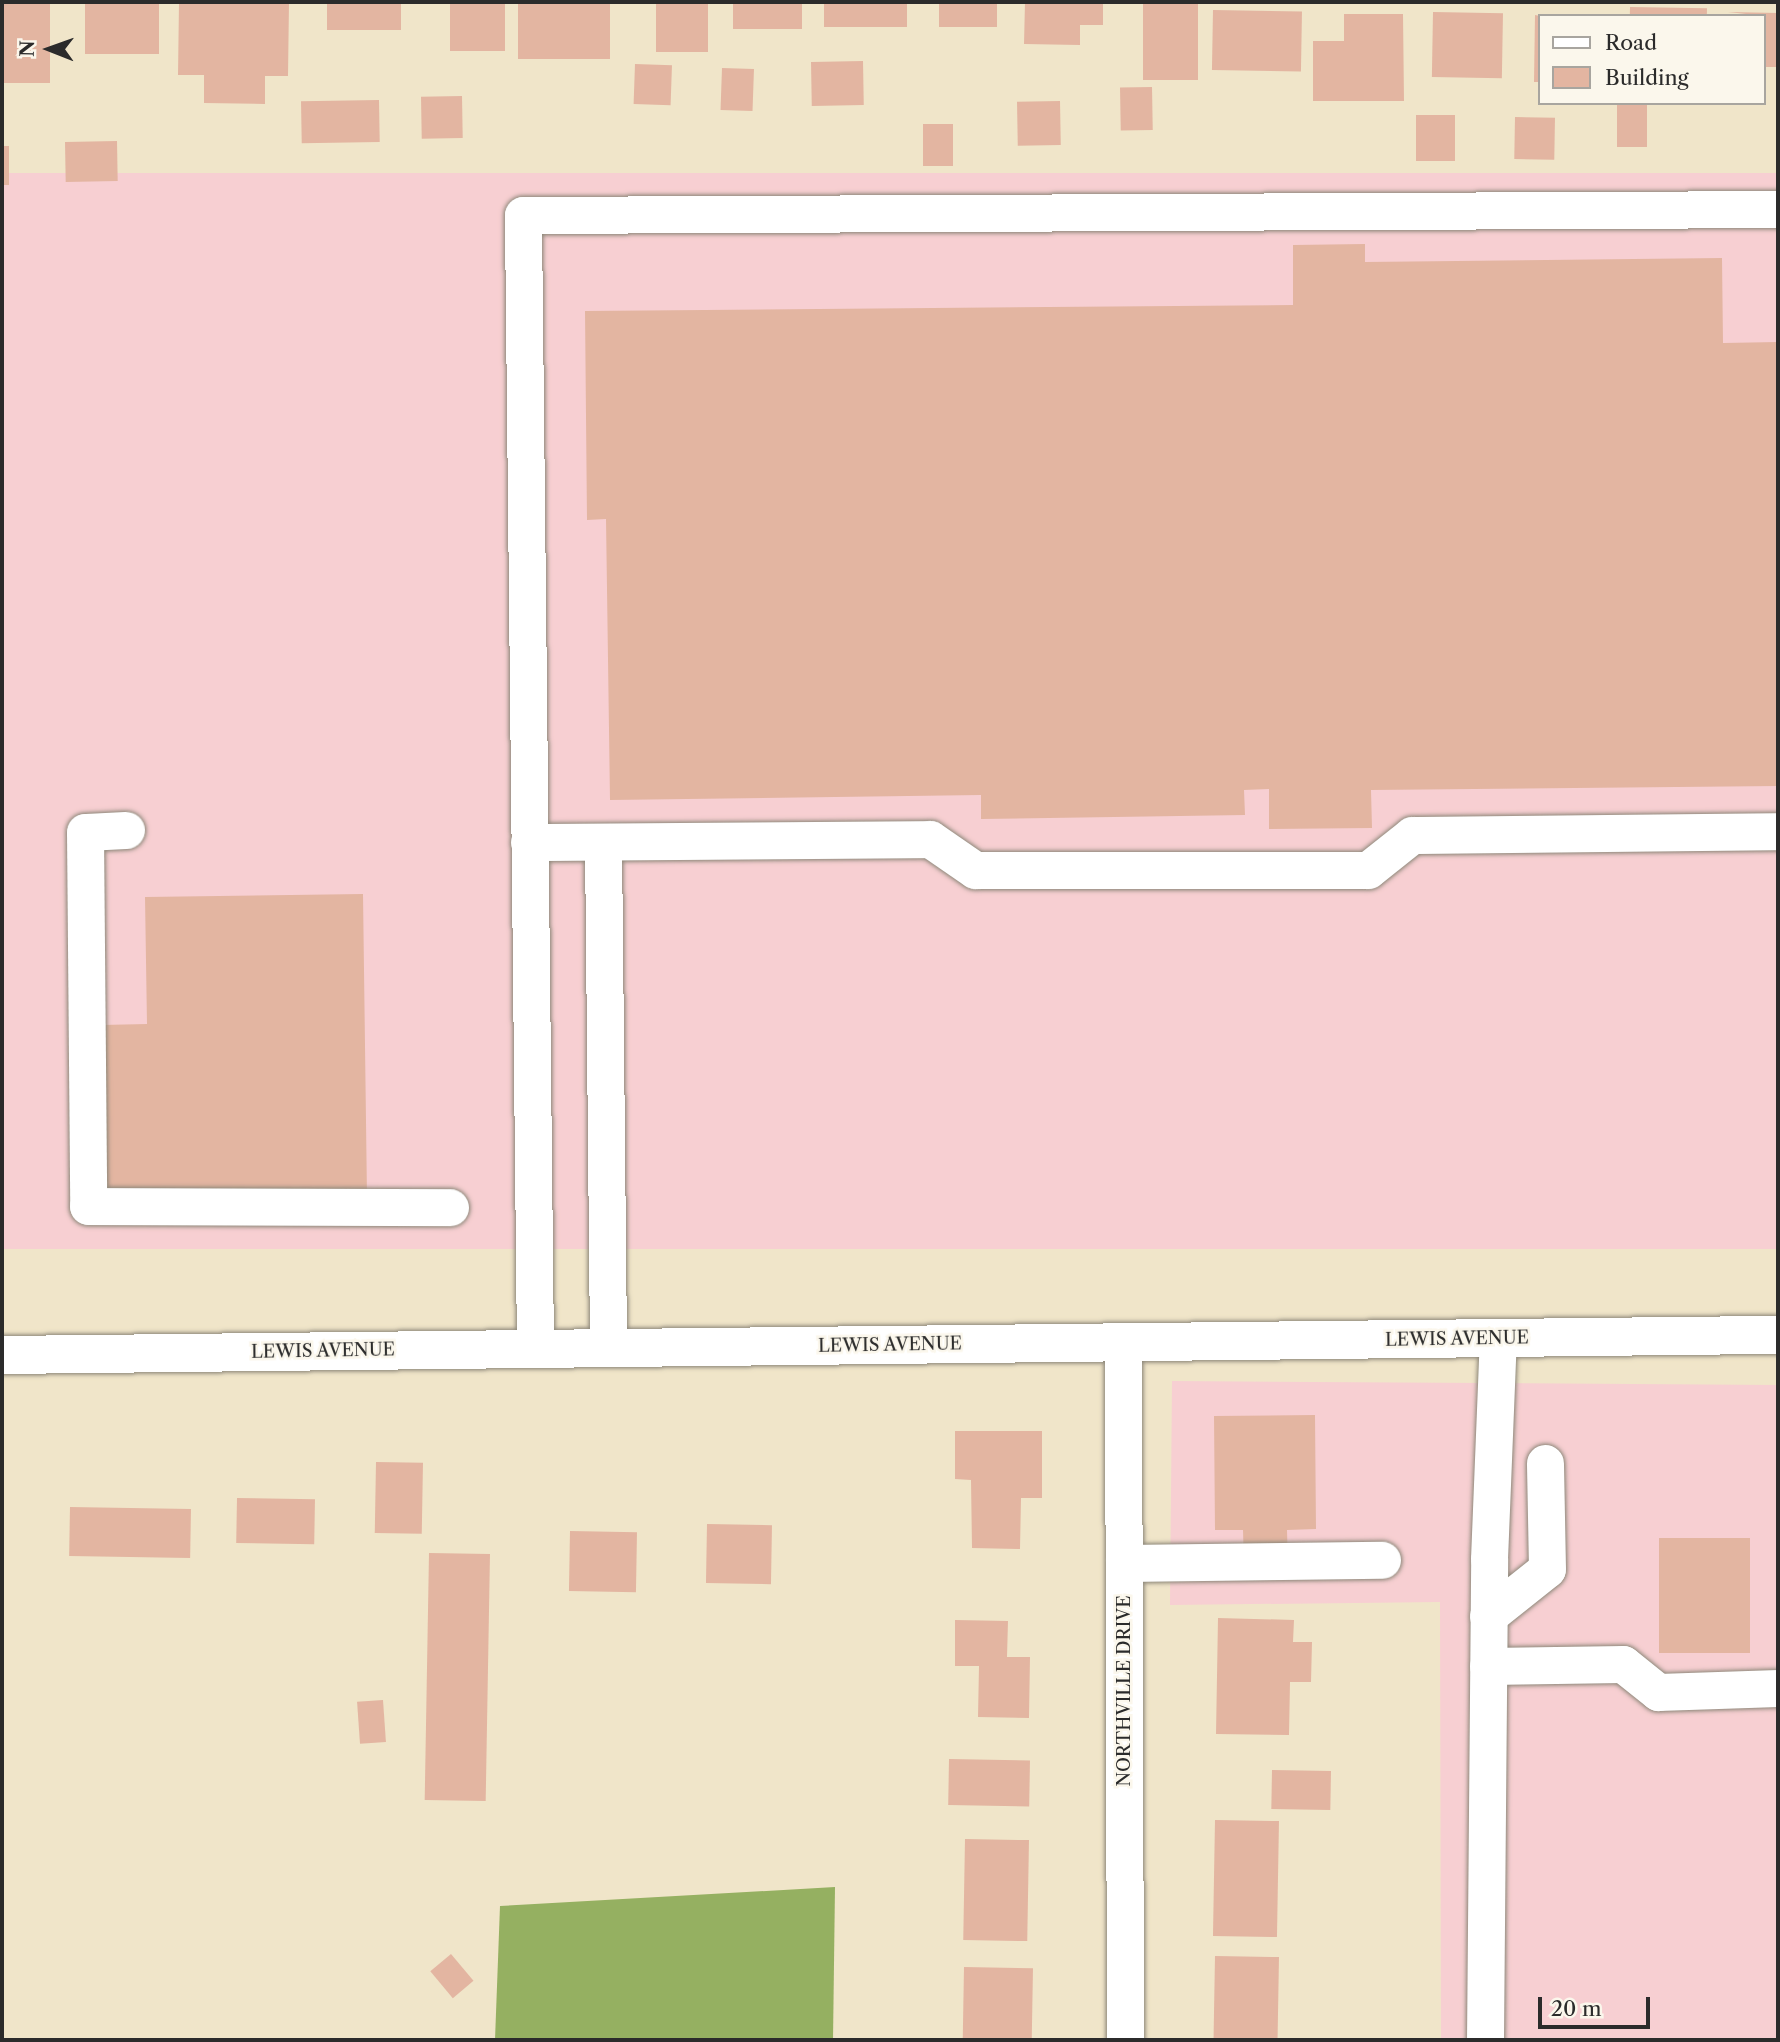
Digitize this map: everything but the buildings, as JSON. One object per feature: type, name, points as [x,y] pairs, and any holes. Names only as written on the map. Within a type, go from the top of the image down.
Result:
[{"type":"main road","name":"LEWIS AVENUE","points":[[2,1355],[1778,1335]]},
{"type":"street","points":[[536,1349],[523,215],[1778,209]]},
{"type":"street","points":[[126,830],[85,832],[88,1206],[450,1207]]},
{"type":"street","points":[[530,842],[929,839],[975,870],[1368,870],[1412,835],[1778,831]]},
{"type":"street","points":[[603,842],[608,1348]]},
{"type":"street","points":[[1485,2040],[1488,1616],[1497,1338]]},
{"type":"street","name":"NORTHVILLE DRIVE","points":[[1124,1342],[1125,2040]]},
{"type":"street","points":[[1488,1616],[1547,1569],[1545,1463]]},
{"type":"street","points":[[1124,1563],[1382,1560]]},
{"type":"street","points":[[1488,1666],[1623,1664],[1658,1692],[1778,1688]]},
{"type":"shaded area","points":[[2,173],[1778,173],[1778,1249],[2,1249]]},
{"type":"shaded area","points":[[1172,1381],[1778,1385],[1778,2040],[1441,2040],[1440,1602],[1170,1605]]},
{"type":"green space","points":[[835,1887],[833,2040],[495,2040],[500,1906]]}]
